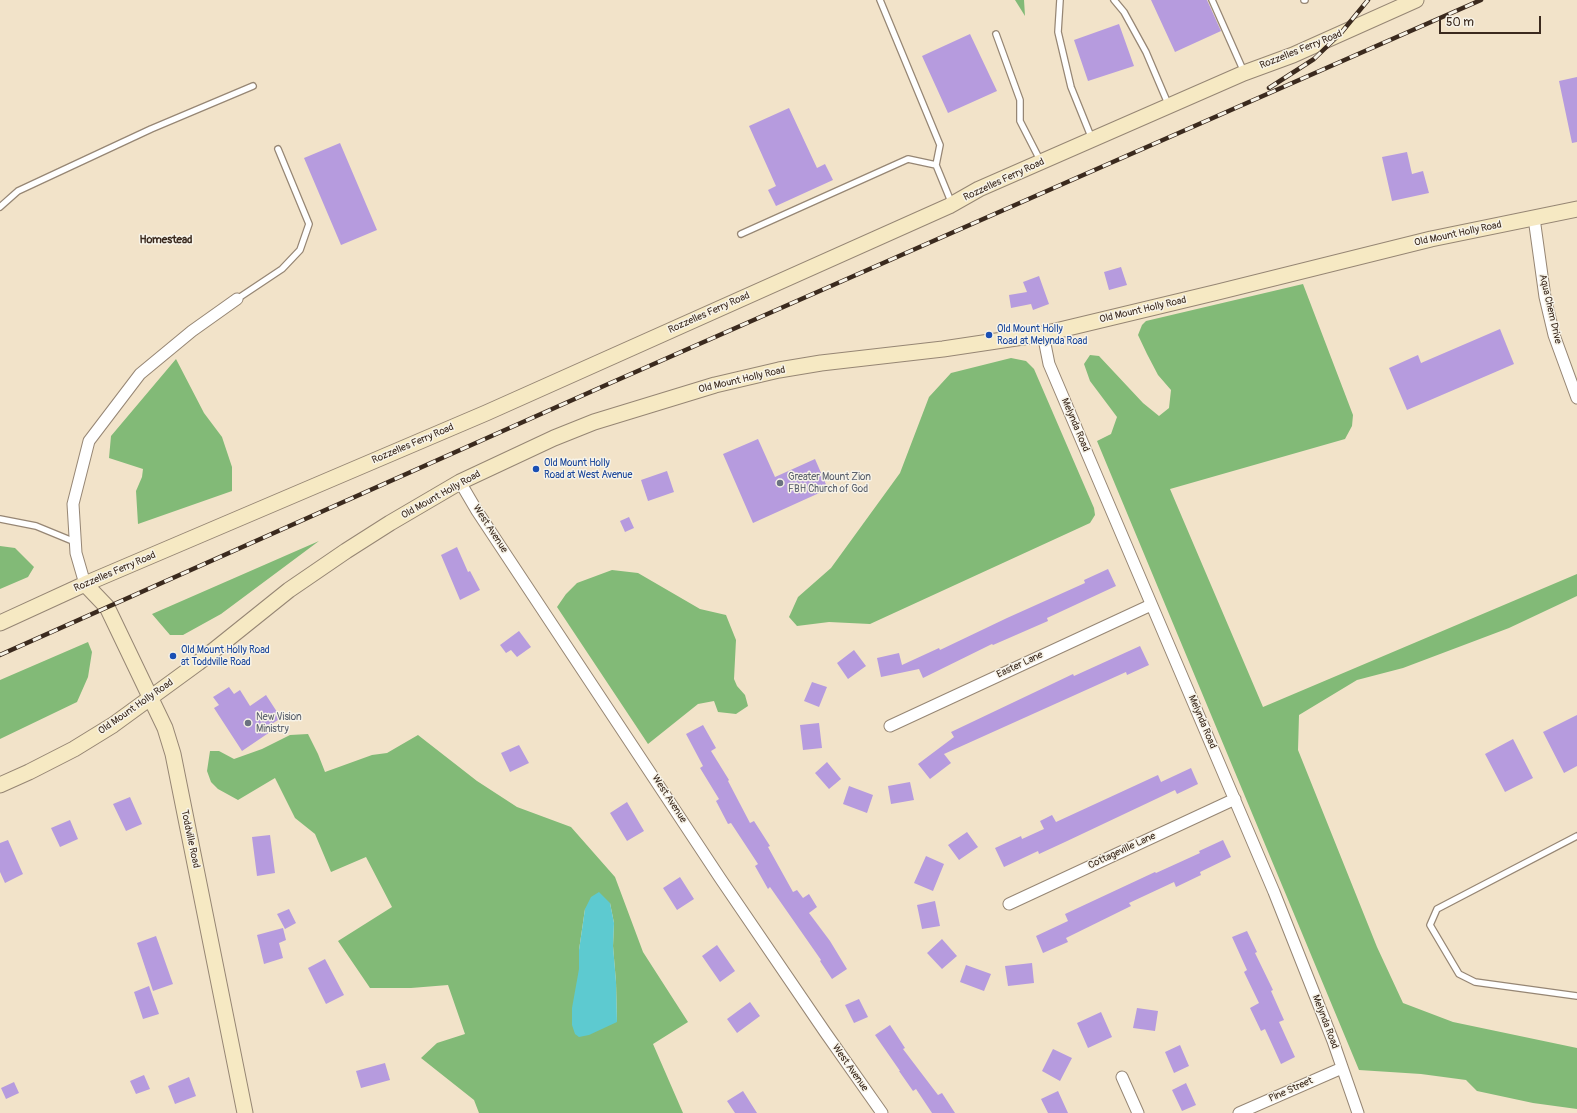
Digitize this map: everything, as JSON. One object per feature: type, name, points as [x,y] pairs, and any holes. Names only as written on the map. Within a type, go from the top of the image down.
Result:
[{"type":"street","name":"Rozzelles Ferry Road","points":[[0,623],[85,584],[486,413],[952,205],[979,189],[1244,73],[1293,55],[1416,0]]},
{"type":"street","name":"Old Mount Holly Road","points":[[0,785],[74,749],[113,725],[152,698],[317,570],[390,523],[460,482],[554,438],[594,422],[715,385],[779,370],[821,363],[943,349],[1043,334],[1430,239],[1577,209]]},
{"type":"street","name":"Aqua Chem Drive","points":[[1534,218],[1545,297],[1554,335],[1577,398]]},
{"type":"street","points":[[85,584],[74,542],[73,504],[89,441],[140,374],[192,331],[238,299]]},
{"type":"street","name":"Melynda Road","points":[[1043,334],[1049,364],[1274,892],[1358,1113]]},
{"type":"street","name":"West Avenue","points":[[460,482],[477,511],[623,729],[720,878],[882,1113]]},
{"type":"street","name":"Toddville Road","points":[[85,584],[108,607],[152,698],[165,728],[173,754],[245,1113]]},
{"type":"street","name":"Easter Lane","points":[[890,726],[1151,605]]},
{"type":"street","name":"Cottageville Lane","points":[[1009,904],[1235,799]]},
{"type":"street","name":"Pine Street","points":[[1239,1113],[1342,1068]]},
{"type":"street","points":[[1122,1077],[1138,1113]]},
{"type":"lane","points":[[880,0],[940,145],[936,165],[952,205]]},
{"type":"lane","points":[[1060,0],[1058,32],[1071,87],[1092,140]]},
{"type":"lane","points":[[1114,0],[1124,12],[1146,52],[1169,106]]},
{"type":"lane","points":[[1212,0],[1244,73]]},
{"type":"lane","points":[[996,34],[1020,100],[1020,121],[1041,162]]},
{"type":"lane","points":[[0,207],[18,191],[151,129],[253,86]]},
{"type":"lane","points":[[238,299],[282,269],[300,250],[309,224],[278,149]]},
{"type":"lane","points":[[741,234],[908,159],[936,165]]},
{"type":"lane","points":[[0,519],[36,526],[74,542]]},
{"type":"lane","points":[[1577,836],[1436,909],[1430,925],[1459,974],[1475,982],[1577,996]]},
{"type":"green space","points":[[1015,0],[1024,0],[1025,16]]},
{"type":"green space","points":[[1303,284],[1353,415],[1352,426],[1345,439],[1170,489],[1263,707],[1577,574],[1577,596],[1509,628],[1403,668],[1357,680],[1299,715],[1298,750],[1377,947],[1403,1003],[1453,1022],[1577,1048],[1577,1109],[1533,1103],[1477,1091],[1466,1080],[1421,1074],[1359,1070],[1097,441],[1111,434],[1117,417],[1090,381],[1084,364],[1090,355],[1099,356],[1143,403],[1159,416],[1169,408],[1171,390],[1158,375],[1138,335],[1142,325],[1146,321]]},
{"type":"green space","points":[[1011,358],[1026,361],[1034,369],[1094,508],[1095,515],[1090,523],[870,624],[829,622],[797,626],[789,617],[798,597],[831,568],[900,473],[929,397],[951,373]]},
{"type":"green space","points":[[176,359],[204,413],[222,437],[232,467],[232,491],[138,524],[136,491],[142,477],[143,469],[109,458],[111,436]]},
{"type":"green space","points":[[319,541],[221,614],[183,635],[170,635],[152,614]]},
{"type":"green space","points":[[0,546],[15,548],[34,567],[28,577],[0,589]]},
{"type":"green space","points":[[612,570],[638,573],[700,609],[726,615],[736,640],[734,679],[737,686],[745,695],[748,706],[736,714],[718,712],[714,701],[698,704],[648,744],[557,607],[566,594],[577,583]]},
{"type":"green space","points":[[88,642],[92,652],[88,677],[77,702],[0,739],[0,680]]},
{"type":"green space","points":[[308,734],[325,772],[372,755],[387,753],[418,735],[477,781],[517,807],[571,827],[615,877],[643,952],[688,1022],[653,1044],[683,1113],[479,1113],[474,1100],[421,1058],[437,1043],[465,1034],[448,985],[411,988],[370,988],[338,941],[392,907],[366,857],[331,872],[315,834],[295,818],[275,778],[238,800],[218,789],[211,782],[207,771],[210,751],[219,751],[234,759],[262,749],[290,735]],"holes":[[[610,903],[614,923],[613,946],[617,1022],[579,969],[579,950],[585,909]]]},
{"type":"water","points":[[599,892],[610,903],[614,923],[613,946],[617,1022],[589,1035],[579,1037],[575,1034],[572,1025],[572,1008],[579,969],[579,950],[585,909],[591,897]]},
{"type":"building","points":[[1151,0],[1207,0],[1221,31],[1175,52]]},
{"type":"building","points":[[1119,24],[1134,66],[1088,81],[1074,40]]},
{"type":"building","points":[[970,34],[997,91],[948,113],[922,56]]},
{"type":"building","points":[[1577,77],[1577,142],[1572,143],[1559,81]]},
{"type":"building","points":[[789,108],[817,168],[825,164],[833,180],[776,206],[768,190],[776,186],[749,126]]},
{"type":"building","points":[[340,143],[377,230],[341,245],[304,158]]},
{"type":"building","points":[[1407,152],[1412,174],[1423,171],[1429,193],[1392,201],[1382,157]]},
{"type":"building","points":[[1121,267],[1127,285],[1109,290],[1104,272]]},
{"type":"building","points":[[1039,276],[1049,304],[1033,310],[1031,304],[1011,308],[1009,295],[1027,292],[1023,282]]},
{"type":"building","points":[[1500,329],[1514,364],[1407,410],[1389,368],[1418,355],[1421,363]]},
{"type":"building","name":"Greater Mount Zion FBH Church of God","points":[[758,439],[775,477],[815,459],[828,489],[753,523],[723,454]]},
{"type":"building","points":[[667,471],[674,492],[648,501],[641,480]]},
{"type":"building","points":[[629,517],[634,528],[625,532],[620,521]]},
{"type":"building","points":[[457,547],[468,572],[470,571],[480,590],[460,600],[441,555]]},
{"type":"building","points":[[1108,569],[1116,586],[1047,618],[1048,621],[993,645],[992,644],[923,678],[919,669],[881,677],[877,658],[899,653],[902,665],[939,648],[940,650],[1085,583],[1084,580]]},
{"type":"building","points":[[519,631],[531,647],[517,657],[511,650],[506,653],[500,645]]},
{"type":"building","points":[[1140,646],[1149,665],[1127,675],[1126,672],[944,754],[951,763],[930,779],[918,764],[954,737],[951,732],[1073,674],[1074,676]]},
{"type":"building","points":[[854,650],[866,666],[848,679],[837,663]]},
{"type":"building","points":[[812,682],[827,687],[819,707],[804,701]]},
{"type":"building","name":"New Vision Ministry","points":[[229,687],[234,694],[240,690],[250,706],[266,695],[281,718],[267,727],[270,732],[242,751],[214,708],[219,705],[213,697]]},
{"type":"building","points":[[1577,715],[1577,766],[1564,773],[1543,732]]},
{"type":"building","points":[[819,723],[822,748],[803,750],[800,725]]},
{"type":"building","points":[[703,725],[716,748],[711,751],[729,780],[728,781],[750,823],[754,821],[770,846],[768,847],[793,892],[797,890],[803,898],[809,894],[817,907],[809,913],[830,941],[847,969],[832,979],[820,961],[821,960],[770,887],[768,889],[755,866],[758,864],[731,823],[728,824],[716,801],[719,799],[700,768],[703,766],[686,734]]},
{"type":"building","points":[[1513,739],[1533,778],[1505,792],[1485,754]]},
{"type":"building","points":[[519,745],[529,763],[510,772],[501,753]]},
{"type":"building","points":[[827,762],[841,779],[829,789],[815,773]]},
{"type":"building","points":[[1191,768],[1198,784],[1177,794],[1175,790],[1039,854],[1038,851],[1004,867],[995,848],[1021,836],[1022,839],[1044,829],[1040,821],[1052,815],[1056,822],[1158,775],[1161,782]]},
{"type":"building","points":[[910,782],[914,800],[891,804],[888,786]]},
{"type":"building","points":[[849,786],[873,795],[867,813],[843,804]]},
{"type":"building","points":[[130,797],[142,824],[126,831],[113,804]]},
{"type":"building","points":[[627,802],[644,831],[627,841],[610,813]]},
{"type":"building","points":[[70,820],[78,839],[60,847],[51,828]]},
{"type":"building","points":[[967,832],[978,847],[959,860],[948,845]]},
{"type":"building","points":[[270,835],[275,873],[257,876],[252,837]]},
{"type":"building","points":[[8,840],[23,874],[5,883],[0,872],[0,843]]},
{"type":"building","points":[[1223,840],[1231,857],[1200,872],[1201,875],[1176,887],[1174,882],[1129,903],[1131,906],[1066,938],[1068,942],[1043,953],[1036,936],[1068,921],[1065,914],[1155,872],[1156,873],[1200,853],[1199,851]]},
{"type":"building","points":[[926,856],[944,864],[933,891],[914,883]]},
{"type":"building","points":[[680,877],[694,899],[677,910],[663,888]]},
{"type":"building","points":[[935,901],[940,926],[922,929],[917,905]]},
{"type":"building","points":[[289,909],[296,923],[285,929],[277,914]]},
{"type":"building","points":[[283,928],[286,940],[279,943],[283,958],[264,964],[257,935]]},
{"type":"building","points":[[1247,931],[1257,952],[1255,953],[1273,990],[1271,991],[1284,1020],[1279,1022],[1295,1057],[1281,1064],[1265,1029],[1261,1031],[1250,1008],[1259,1003],[1244,972],[1247,970],[1232,937]]},
{"type":"building","points":[[156,936],[173,984],[153,991],[137,943]]},
{"type":"building","points":[[942,939],[957,956],[942,969],[927,953]]},
{"type":"building","points":[[717,945],[735,971],[720,982],[702,956]]},
{"type":"building","points":[[325,959],[344,995],[326,1004],[308,968]]},
{"type":"building","points":[[1032,963],[1034,983],[1008,986],[1005,966]]},
{"type":"building","points":[[966,965],[991,974],[984,991],[960,982]]},
{"type":"building","points":[[149,986],[159,1014],[143,1019],[134,992]]},
{"type":"building","points":[[859,999],[868,1017],[854,1023],[845,1005]]},
{"type":"building","points":[[750,1002],[760,1016],[737,1033],[727,1019]]},
{"type":"building","points":[[1137,1008],[1158,1011],[1155,1031],[1133,1028]]},
{"type":"building","points":[[1101,1012],[1112,1037],[1088,1048],[1077,1023]]},
{"type":"building","points":[[890,1025],[905,1048],[903,1049],[938,1095],[942,1093],[955,1113],[932,1113],[916,1089],[913,1091],[875,1035]]},
{"type":"building","points":[[1180,1045],[1189,1066],[1174,1073],[1165,1052]]},
{"type":"building","points":[[1053,1049],[1072,1058],[1060,1081],[1042,1071]]},
{"type":"building","points":[[385,1063],[390,1080],[361,1088],[356,1071]]},
{"type":"building","points":[[144,1075],[150,1089],[136,1094],[130,1081]]},
{"type":"building","points":[[189,1077],[196,1096],[175,1104],[168,1086]]},
{"type":"building","points":[[14,1082],[19,1093],[6,1099],[1,1088]]},
{"type":"building","points":[[1186,1083],[1196,1105],[1182,1111],[1172,1090]]},
{"type":"building","points":[[743,1091],[757,1113],[735,1113],[727,1101]]},
{"type":"building","points":[[1058,1091],[1068,1113],[1048,1113],[1041,1099]]},
{"type":"railway","points":[[1269,88],[1314,59],[1341,33],[1368,0]]},
{"type":"railway","points":[[0,655],[606,385],[1481,0]]},
{"type":"place","name":"Old Mount Holly Road at Melynda Road","points":[[989,335]]},
{"type":"place","name":"Old Mount Holly Road at West Avenue","points":[[536,469]]},
{"type":"place","name":"Greater Mount Zion FBH Church of God","points":[[780,483]]},
{"type":"place","name":"Old Mount Holly Road at Toddville Road","points":[[173,656]]},
{"type":"place","name":"New Vision Ministry","points":[[248,723]]},
{"type":"district","name":"Homestead","points":[[166,240]]}]
